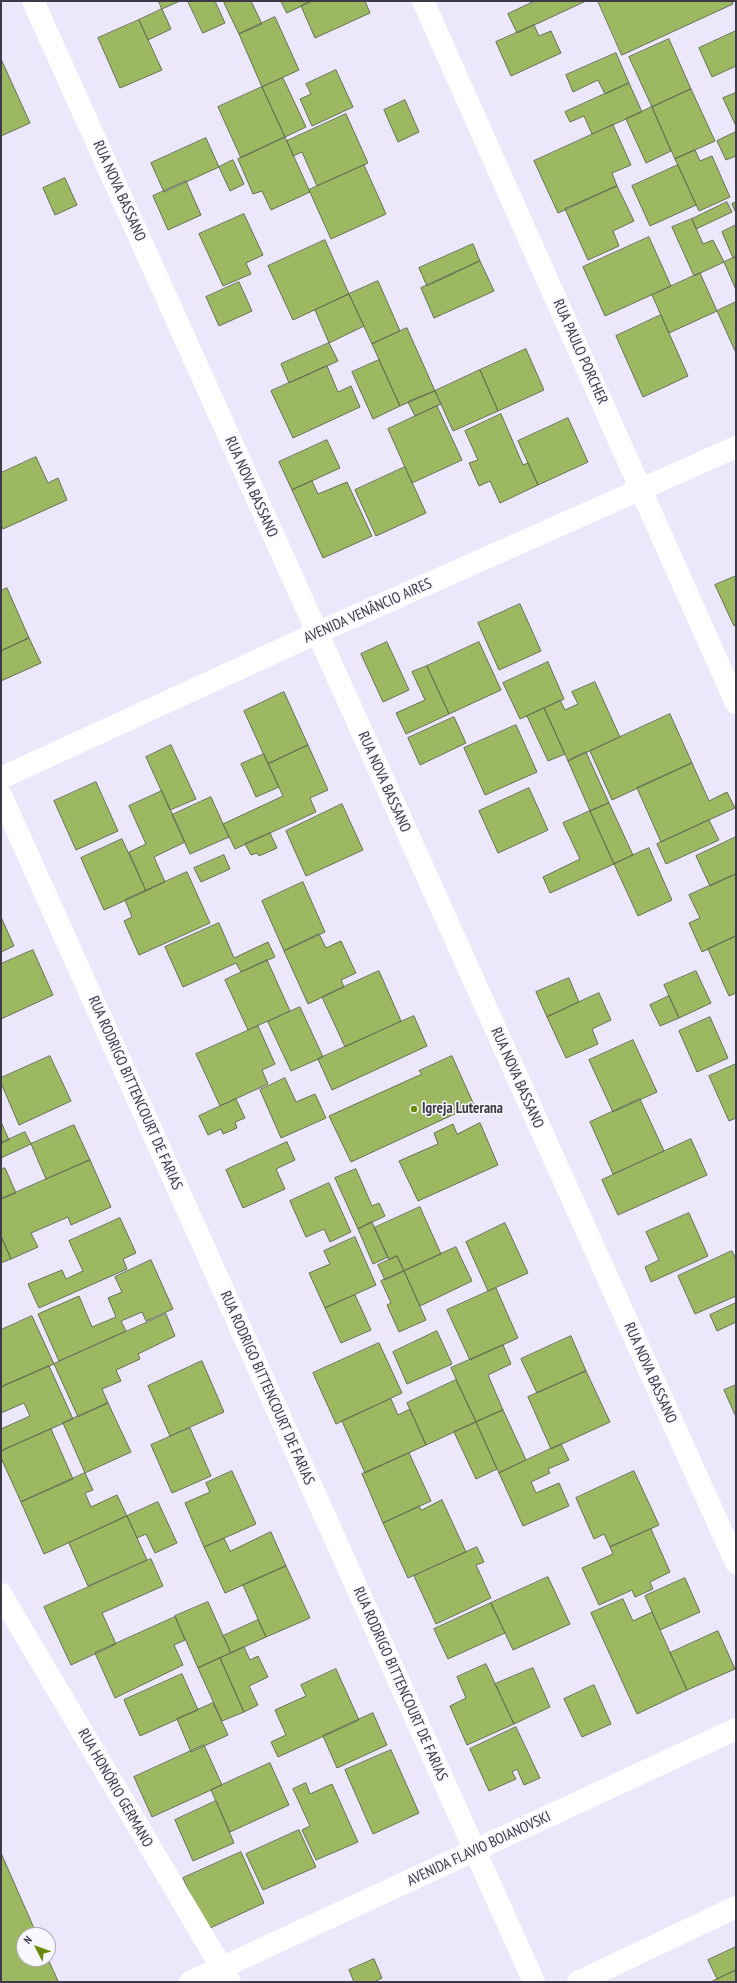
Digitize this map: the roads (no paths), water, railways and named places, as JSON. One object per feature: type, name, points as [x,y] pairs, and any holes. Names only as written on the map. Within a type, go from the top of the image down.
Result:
[{"type":"street","name":"RUA NOVA BASSANO","points":[[33,1],[736,1563]]},
{"type":"street","name":"RUA PAULO PORCHER","points":[[423,1],[736,703]]},
{"type":"street","name":"AVENIDA VENÂNCIO AIRES","points":[[1,778],[317,633],[736,447]]},
{"type":"street","name":"RUA RODRIGO BITTENCOURT DE FARIAS","points":[[1,795],[534,1982]]},
{"type":"street","name":"RUA HONÓRIO GERMANO","points":[[1,1594],[226,1975]]},
{"type":"street","name":"AVENIDA FLAVIO BOIANOVSKI","points":[[190,1982],[226,1975],[475,1850],[736,1729]]},
{"type":"street","points":[[578,1982],[736,1907]]},
{"type":"place","name":"Igreja Luterana","points":[[414,1109]]}]
